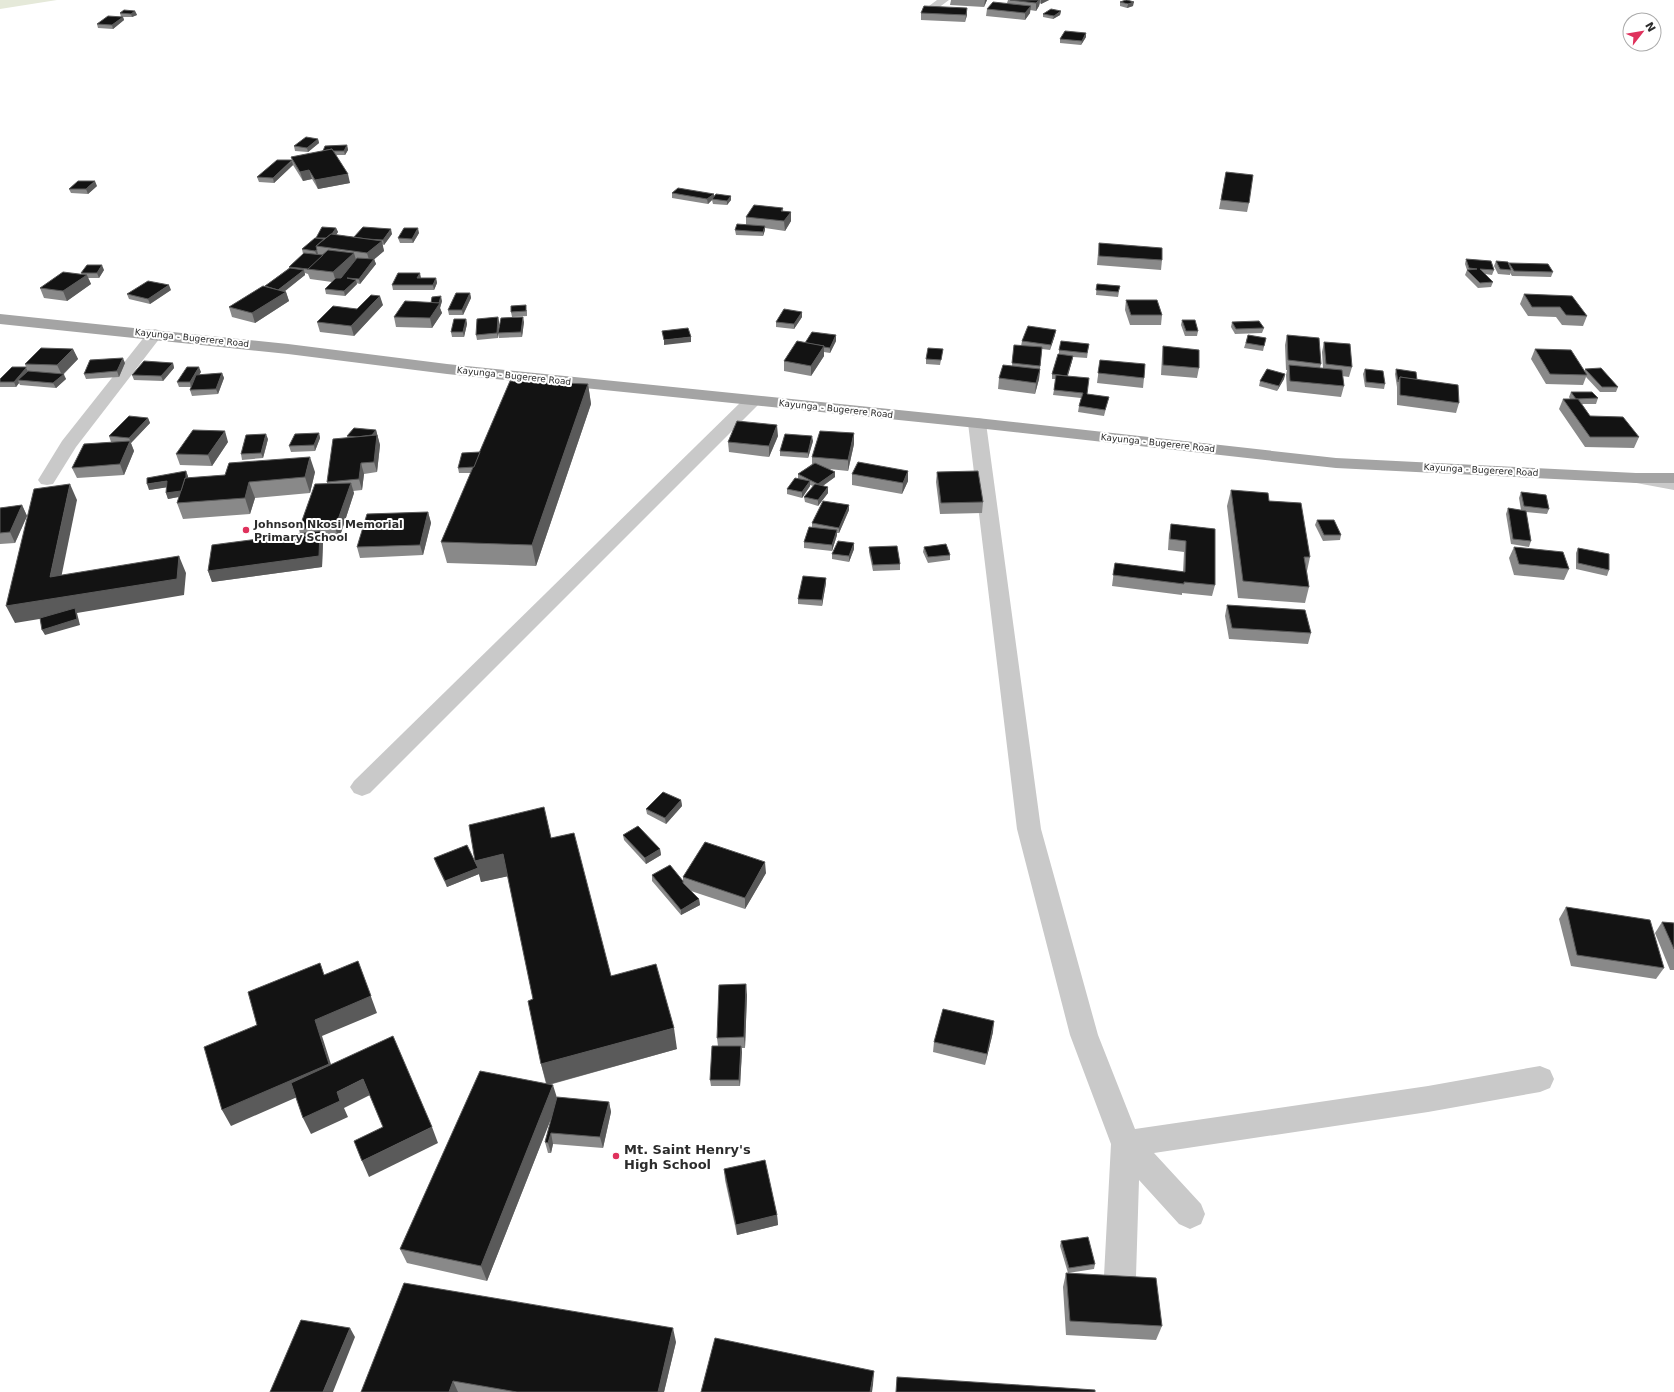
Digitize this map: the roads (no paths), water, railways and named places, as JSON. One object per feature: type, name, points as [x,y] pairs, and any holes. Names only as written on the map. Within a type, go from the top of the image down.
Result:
[{"type":"main road","name":"Kayunga - Bugerere Road","points":[[0,318],[288,349],[463,371],[977,423],[1336,463],[1636,478],[1674,478]]},
{"type":"street","points":[[930,9],[944,0]]},
{"type":"street","points":[[47,480],[68,445],[155,334]]},
{"type":"street","points":[[362,787],[752,400]]},
{"type":"street","points":[[977,423],[1029,829],[1084,1035],[1126,1144],[1190,1214]]},
{"type":"street","points":[[1636,478],[1674,484]]},
{"type":"street","points":[[1126,1144],[1428,1099],[1540,1079]]},
{"type":"street","points":[[1120,1276],[1126,1144]]},
{"type":"place","name":"Johnson Nkosi Memorial Primary School","points":[[246,530]]},
{"type":"place","name":"Mt. Saint Henry's High School","points":[[616,1156]]}]
